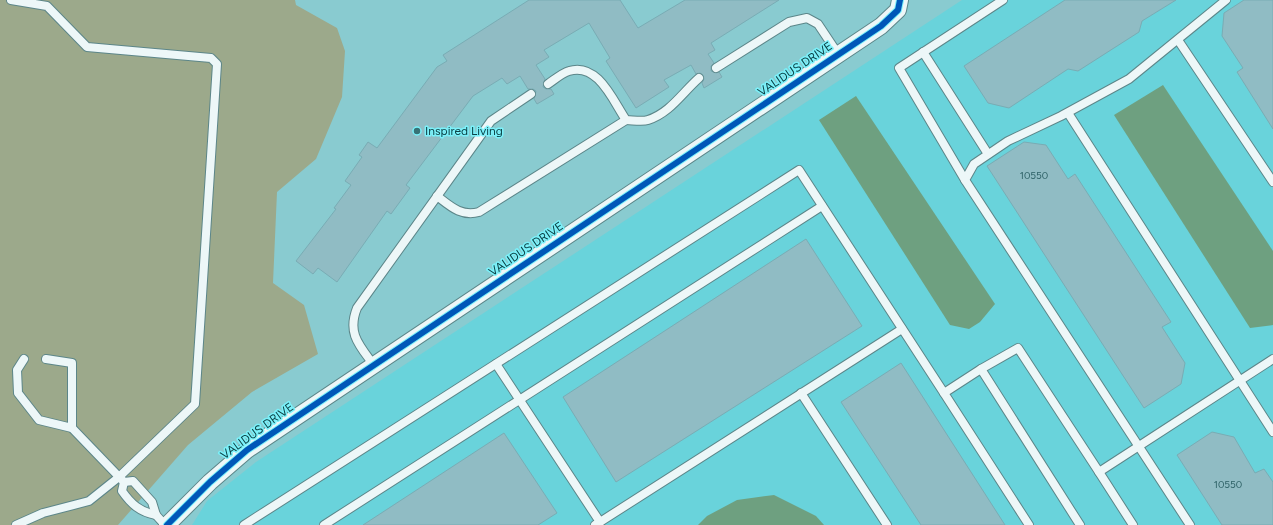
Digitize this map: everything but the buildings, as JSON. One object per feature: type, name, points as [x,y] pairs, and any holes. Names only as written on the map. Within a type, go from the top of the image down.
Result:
[{"type":"street","name":"VALIDUS DRIVE","points":[[163,522],[247,450],[881,26],[898,10],[900,0]]},
{"type":"lane","points":[[11,0],[47,6],[87,47],[211,58],[217,64],[195,404],[121,479],[89,501],[43,514],[16,525]]},
{"type":"lane","points":[[1003,0],[899,68],[965,180],[1190,525]]},
{"type":"lane","points":[[965,180],[974,164],[1008,141],[1068,112],[1129,79],[1226,0]]},
{"type":"lane","points":[[716,68],[789,22],[807,18],[818,24],[838,54]]},
{"type":"lane","points":[[1178,40],[1273,182]]},
{"type":"lane","points":[[923,52],[988,154]]},
{"type":"lane","points":[[548,84],[569,71],[581,70],[592,72],[599,79],[626,120]]},
{"type":"lane","points":[[437,196],[458,212],[472,214],[479,212],[626,120],[647,121],[663,113],[699,78]]},
{"type":"lane","points":[[374,364],[355,336],[352,328],[353,318],[357,308],[491,121],[532,94]]},
{"type":"lane","points":[[1068,112],[1273,432]]},
{"type":"lane","points":[[244,525],[799,170],[1029,525]]},
{"type":"lane","points":[[324,525],[822,206]]},
{"type":"lane","points":[[496,364],[598,523],[902,329]]},
{"type":"lane","points":[[944,393],[1018,348],[1133,525]]},
{"type":"lane","points":[[24,359],[17,370],[18,393],[39,420],[72,428],[121,479],[133,481],[152,502],[163,522]]},
{"type":"lane","points":[[46,359],[72,363],[72,428]]},
{"type":"lane","points":[[1099,472],[1273,359]]},
{"type":"lane","points":[[981,370],[1080,525]]},
{"type":"lane","points":[[801,393],[887,525]]},
{"type":"lane","points":[[121,479],[122,491],[124,495],[143,512],[163,522]]},
{"type":"shaded area","points":[[0,0],[295,0],[296,5],[337,28],[345,51],[342,97],[316,159],[277,192],[273,283],[304,305],[318,354],[252,392],[188,445],[118,525],[0,525]]},
{"type":"shaded area","points":[[962,0],[1273,0],[1273,525],[192,525],[207,501],[256,462]]},
{"type":"shaded area","points":[[1163,85],[1273,251],[1273,325],[1250,328],[1114,115]]},
{"type":"shaded area","points":[[856,96],[995,304],[980,322],[969,329],[950,325],[819,120]]},
{"type":"shaded area","points":[[774,495],[816,516],[824,525],[698,525],[707,516],[737,500]]},
{"type":"cycle path","points":[[167,525],[210,482],[247,450],[881,26],[898,10],[900,0]]},
{"type":"place","name":"Inspired Living","points":[[417,131]]}]
